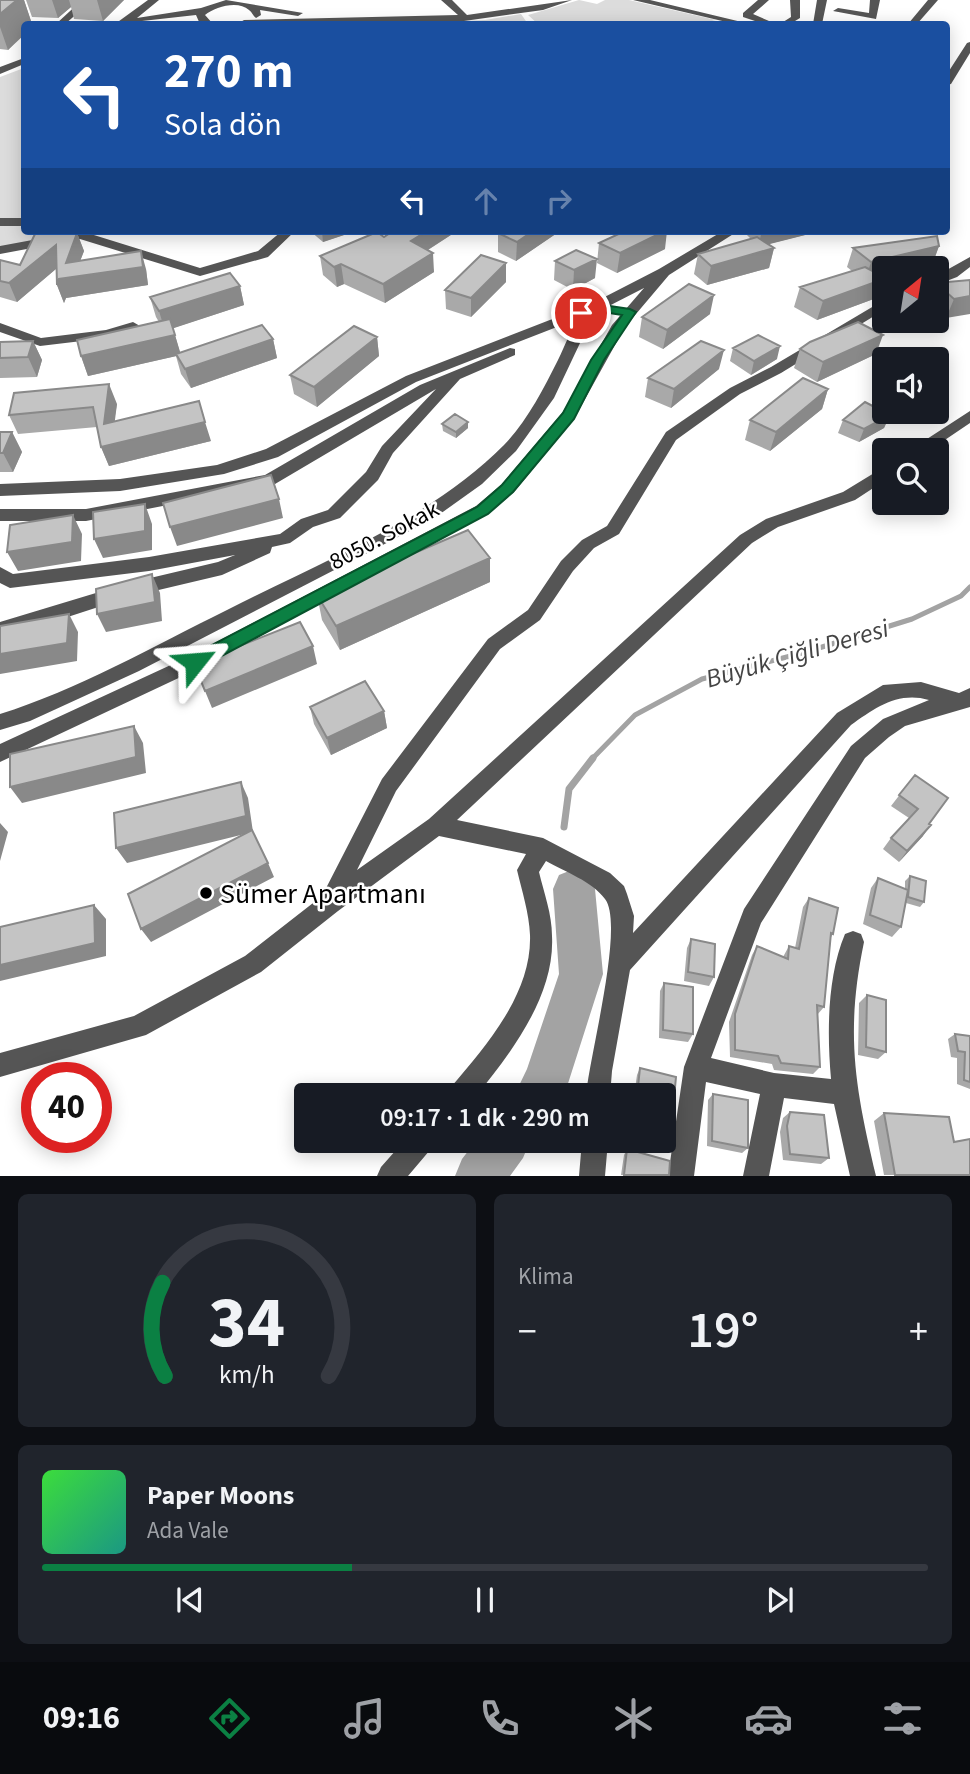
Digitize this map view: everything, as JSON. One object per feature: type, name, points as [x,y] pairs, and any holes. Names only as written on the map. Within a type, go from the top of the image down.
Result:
[{"type":"street","points":[[64,21],[88,0]]},
{"type":"street","points":[[126,21],[153,0]]},
{"type":"street","points":[[178,13],[197,0]]},
{"type":"street","points":[[446,0],[463,15]]},
{"type":"street","points":[[315,21],[463,15],[543,7],[567,0]]},
{"type":"street","points":[[638,0],[732,21]]},
{"type":"street","points":[[763,21],[746,15],[764,0]]},
{"type":"street","points":[[790,21],[795,18],[797,11],[794,0]]},
{"type":"street","points":[[818,21],[822,0]]},
{"type":"street","points":[[836,21],[838,0]]},
{"type":"street","points":[[838,12],[873,17],[875,0]]},
{"type":"street","points":[[915,21],[933,0]]},
{"type":"street","points":[[137,21],[226,3],[244,3],[286,12],[361,16],[463,15],[529,1]]},
{"type":"street","points":[[244,3],[255,9],[256,16],[247,21]]},
{"type":"street","points":[[204,21],[200,18],[208,6]]},
{"type":"street","points":[[950,77],[970,45]]},
{"type":"street","points":[[0,59],[21,52]]},
{"type":"street","points":[[0,71],[21,62]]},
{"type":"street","points":[[0,222],[21,222]]},
{"type":"street","points":[[0,250],[67,235]]},
{"type":"street","points":[[82,235],[200,272],[263,254],[284,235]]},
{"type":"street","points":[[0,490],[120,485],[218,470],[272,453],[411,379],[596,307],[664,272],[725,235]]},
{"type":"street","points":[[949,275],[970,261]]},
{"type":"street","name":"8050. Sokak","points":[[0,753],[195,662],[482,510],[508,488],[569,415],[625,319],[664,272]]},
{"type":"street","points":[[596,307],[625,319]]},
{"type":"street","name":"8050. Sokak","points":[[0,722],[23,715],[132,666],[427,515],[476,480],[512,447],[547,398],[583,323],[596,307]]},
{"type":"street","points":[[330,903],[389,785],[439,721],[494,643],[534,615],[567,566],[588,544],[613,530],[671,436],[735,391],[776,370],[872,311]]},
{"type":"street","points":[[0,515],[86,515],[269,481],[425,388],[583,323],[625,319]]},
{"type":"street","points":[[0,327],[40,342],[107,334],[132,326]]},
{"type":"street","points":[[0,629],[129,590],[222,568],[284,539],[307,523],[334,514],[372,475],[387,450],[457,375]]},
{"type":"street","points":[[936,438],[970,416]]},
{"type":"street","points":[[0,1065],[138,1027],[253,964],[330,903],[436,826],[746,539],[772,523],[849,496],[872,480]]},
{"type":"street","points":[[0,575],[10,581],[107,569],[284,539]]},
{"type":"street","points":[[620,965],[826,738],[861,706],[883,693],[921,690],[968,703]]},
{"type":"street","points":[[681,1175],[696,1067],[752,917],[858,752],[877,732],[896,721],[930,709],[968,703]]},
{"type":"street","points":[[436,826],[543,848],[602,880],[616,894],[623,916],[620,965],[599,1083]]},
{"type":"street","points":[[471,1083],[498,1050],[532,985],[541,943],[528,870],[543,848]]},
{"type":"street","points":[[853,943],[845,975],[842,1016],[845,1093],[863,1175]]},
{"type":"street","points":[[696,1067],[774,1085],[845,1093]]},
{"type":"street","points":[[757,1175],[757,1161],[774,1085]]},
{"type":"street","points":[[390,1175],[410,1153]]},
{"type":"street","points":[[592,1175],[594,1153]]},
{"type":"shaded area","points":[[579,0],[597,4],[605,0],[629,0],[716,20],[535,21],[528,15]]},
{"type":"shaded area","points":[[521,14],[526,21],[461,21]]},
{"type":"shaded area","points":[[21,69],[21,235],[81,235],[0,248],[0,77]]},
{"type":"building","points":[[0,0],[17,0],[0,14]]},
{"type":"building","points":[[35,235],[76,235],[66,263],[141,251],[143,267],[59,279],[57,285],[56,245],[9,283],[0,281],[0,260],[20,265]]},
{"type":"building","points":[[370,235],[421,235],[411,241],[433,253],[383,284],[341,264],[334,267],[320,256]]},
{"type":"building","points":[[502,235],[527,235],[517,242]]},
{"type":"building","points":[[616,235],[657,235],[620,253],[599,243]]},
{"type":"building","points":[[937,236],[939,246],[896,256],[872,256],[871,262],[853,248]]},
{"type":"building","points":[[757,237],[774,248],[711,266],[698,254]]},
{"type":"building","points":[[576,250],[597,259],[574,270],[555,261]]},
{"type":"building","points":[[481,255],[506,263],[471,298],[445,290]]},
{"type":"building","points":[[865,267],[872,271],[872,283],[823,301],[800,287]]},
{"type":"building","points":[[230,273],[240,286],[159,311],[150,297]]},
{"type":"building","points":[[970,280],[970,296],[954,299],[949,295],[949,282]]},
{"type":"building","points":[[689,284],[714,295],[667,330],[642,317]]},
{"type":"building","points":[[170,319],[175,335],[81,356],[77,340]]},
{"type":"building","points":[[858,322],[872,329],[872,333],[883,335],[823,362],[800,349],[810,342]]},
{"type":"building","points":[[262,325],[273,339],[185,369],[176,354]]},
{"type":"building","points":[[354,326],[377,337],[314,387],[290,375]]},
{"type":"building","points":[[758,335],[780,346],[754,361],[733,348]]},
{"type":"building","points":[[33,341],[28,357],[0,358],[0,342]]},
{"type":"building","points":[[701,341],[724,350],[674,389],[648,378]]},
{"type":"building","points":[[803,378],[828,389],[776,432],[750,420]]},
{"type":"building","points":[[109,384],[104,424],[199,401],[205,422],[101,447],[93,407],[9,415],[14,393]]},
{"type":"building","points":[[865,402],[872,406],[873,424],[864,429],[843,420]]},
{"type":"building","points":[[455,414],[468,422],[456,432],[442,424]]},
{"type":"building","points":[[0,432],[12,432],[3,453],[0,453]]},
{"type":"building","points":[[271,475],[279,499],[170,527],[163,503]]},
{"type":"building","points":[[145,504],[145,531],[94,539],[93,512]]},
{"type":"building","points":[[73,515],[72,542],[7,552],[10,525]]},
{"type":"building","points":[[468,530],[490,558],[336,626],[317,595]]},
{"type":"building","points":[[152,574],[155,602],[97,614],[96,589]]},
{"type":"building","points":[[69,614],[67,643],[0,654],[0,626]]},
{"type":"building","points":[[300,622],[313,646],[205,691],[194,664]]},
{"type":"building","points":[[365,681],[384,711],[327,738],[310,707]]},
{"type":"building","points":[[134,726],[136,757],[10,787],[10,754]]},
{"type":"building","points":[[915,775],[948,798],[929,824],[931,825],[907,851],[891,838],[918,809],[899,795]]},
{"type":"building","points":[[241,782],[246,816],[116,848],[114,813]]},
{"type":"building","points":[[252,830],[268,863],[141,929],[128,894]]},
{"type":"building","points":[[910,876],[926,881],[924,902],[908,897]]},
{"type":"building","points":[[878,878],[908,890],[901,927],[870,915]]},
{"type":"building","points":[[809,898],[838,908],[833,934],[831,933],[824,1007],[817,1005],[820,1067],[781,1063],[778,1056],[735,1050],[735,1014],[757,946],[788,959],[789,946],[799,949]]},
{"type":"building","points":[[94,905],[95,943],[0,965],[0,927]]},
{"type":"building","points":[[691,939],[715,944],[714,977],[688,972]]},
{"type":"building","points":[[664,983],[693,987],[693,1034],[663,1030]]},
{"type":"building","points":[[867,995],[886,1000],[886,1052],[866,1047]]},
{"type":"building","points":[[955,1034],[970,1036],[970,1082],[964,1080],[965,1052],[958,1051]]},
{"type":"building","points":[[640,1068],[676,1077],[675,1083],[638,1083]]},
{"type":"building","points":[[713,1094],[748,1100],[748,1148],[712,1141]]},
{"type":"building","points":[[790,1112],[824,1115],[829,1158],[790,1154],[787,1126]]},
{"type":"building","points":[[884,1113],[949,1117],[954,1142],[970,1139],[970,1175],[895,1175]]},
{"type":"building","points":[[627,1153],[641,1153],[670,1161],[669,1175],[624,1175]]},
{"type":"waterway","name":"Büyük Çiğli Deresi","points":[[591,760],[635,715],[702,679],[806,652],[912,619],[961,596],[970,587]]},
{"type":"waterway","name":"Büyük Çiğli Deresi","points":[[564,827],[569,789],[593,758]]},
{"type":"waterway","name":"Büyük Çiğli Deresi","points":[[545,1083],[581,974],[574,889]]},
{"type":"waterway","name":"Büyük Çiğli Deresi","points":[[479,1176],[497,1153]]},
{"type":"place","name":"Sümer Apartmanı","points":[[206,893]]},
{"type":"route","points":[[195,662],[482,510],[508,488],[569,415],[598,360],[630,312],[596,307],[581,313]]}]
